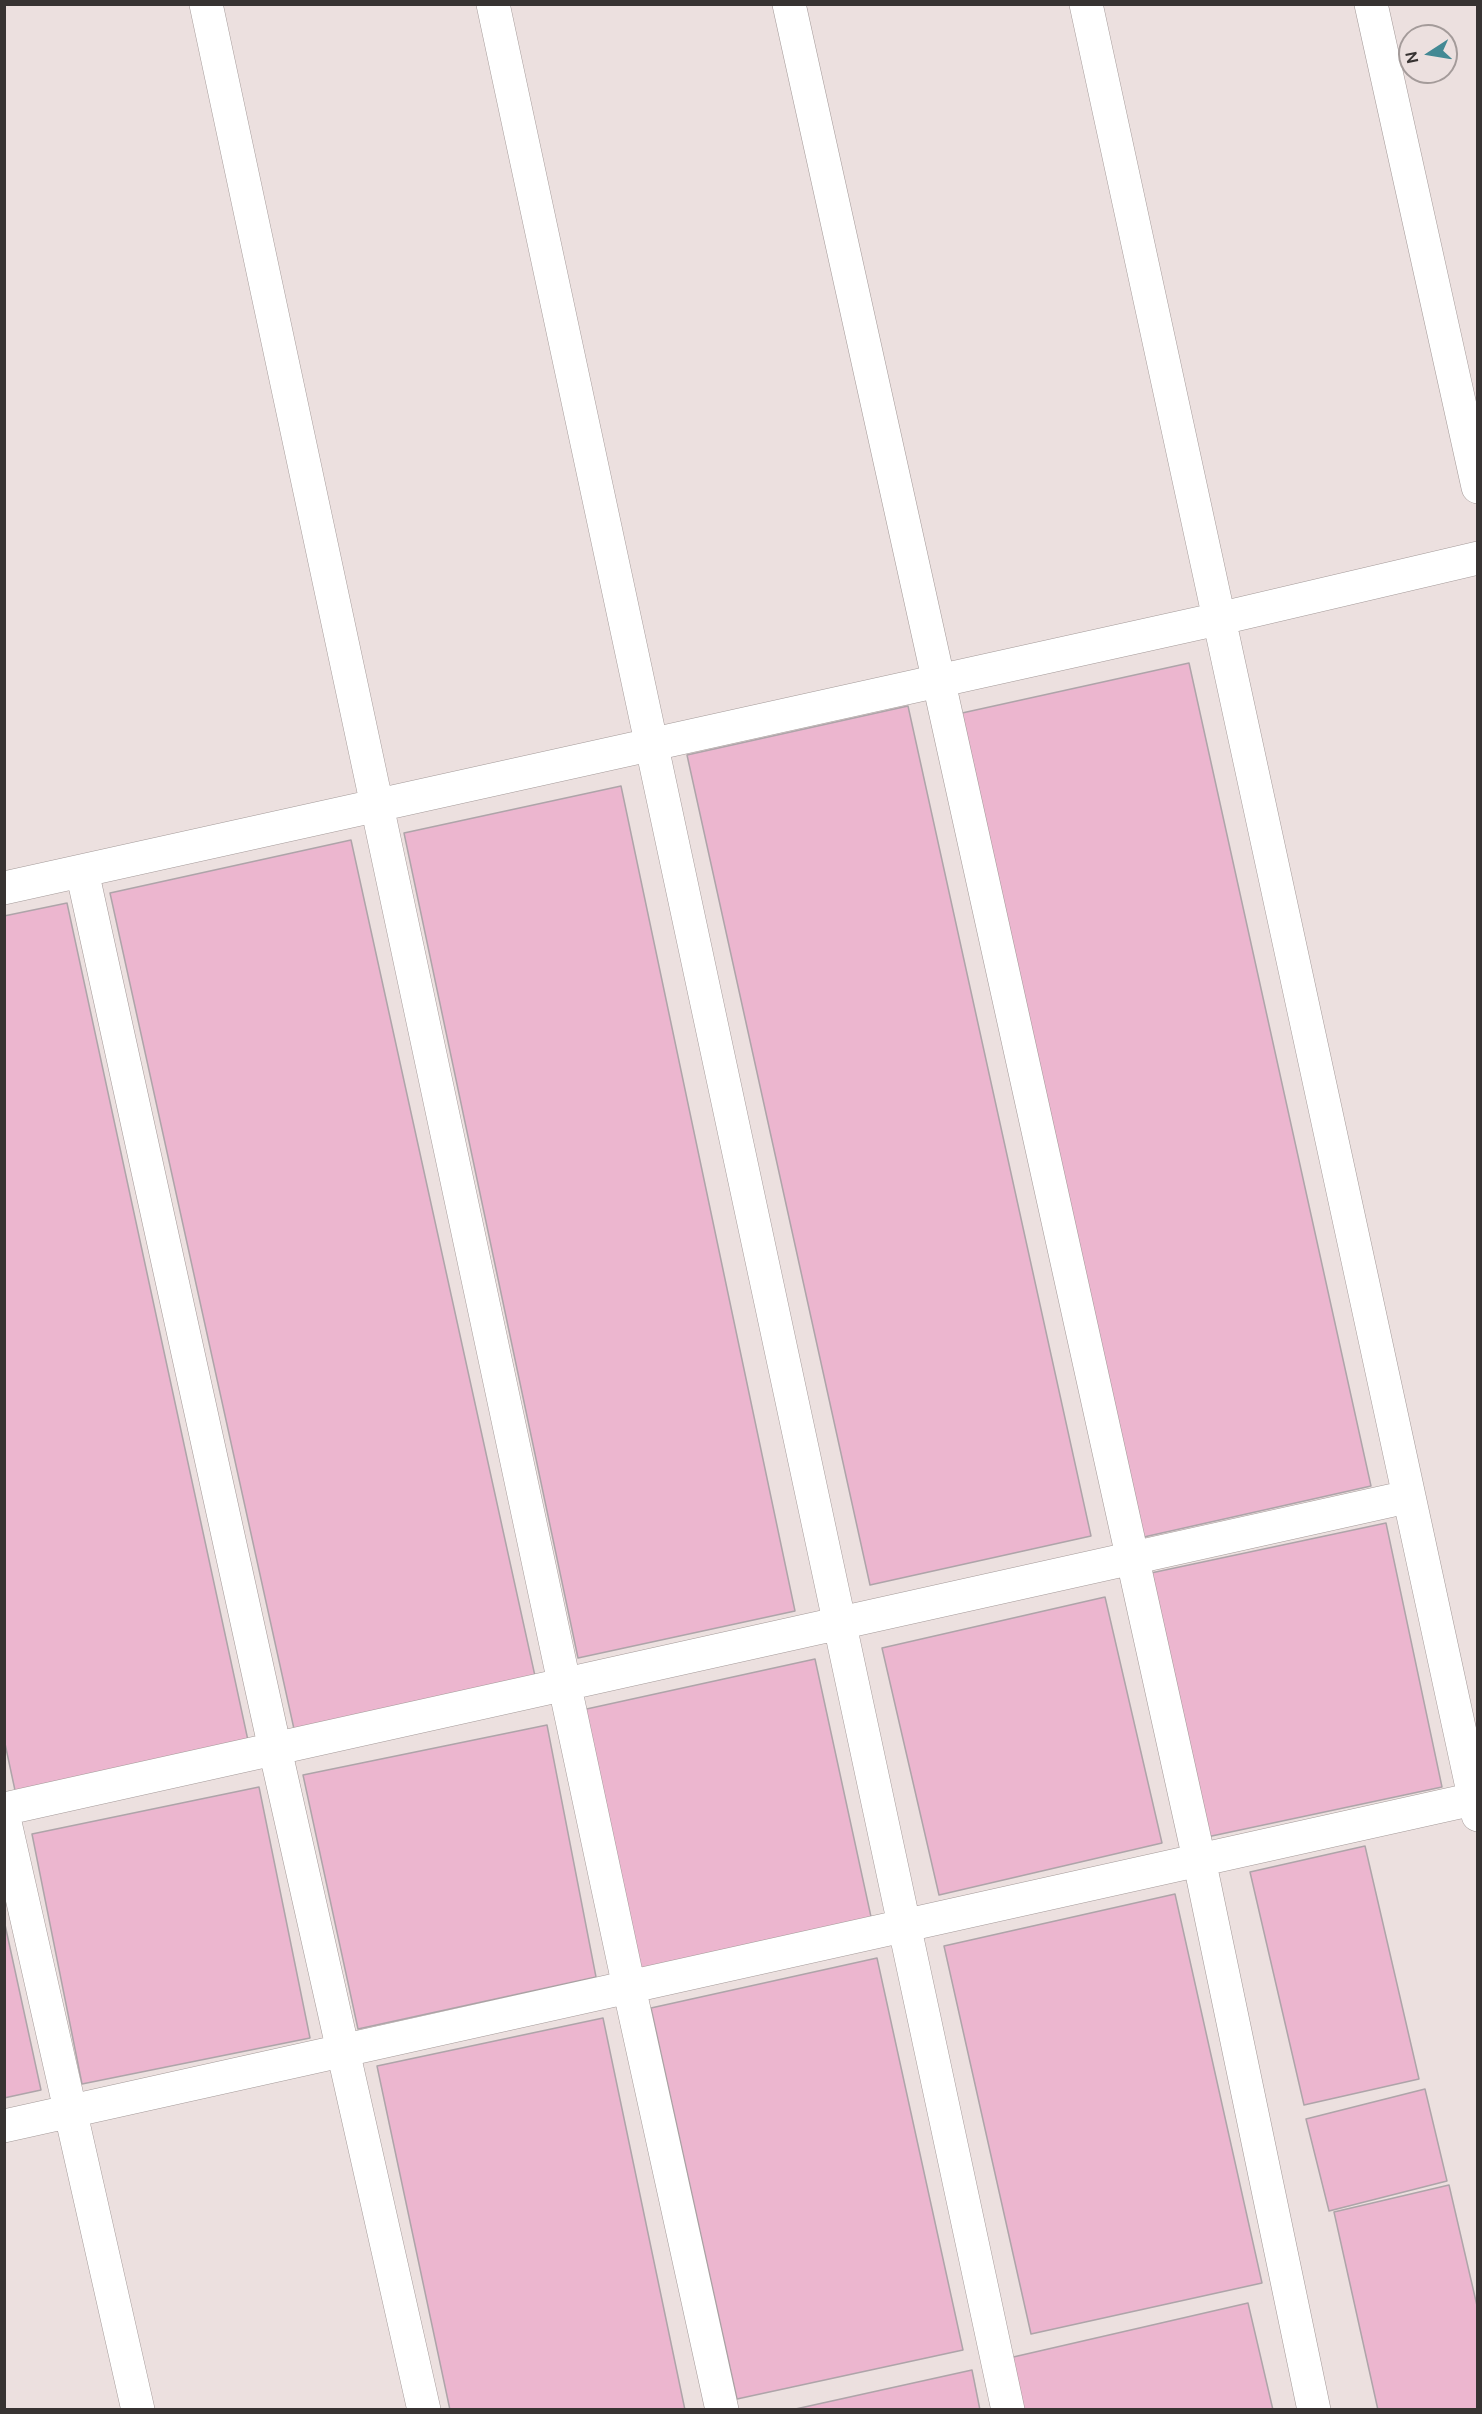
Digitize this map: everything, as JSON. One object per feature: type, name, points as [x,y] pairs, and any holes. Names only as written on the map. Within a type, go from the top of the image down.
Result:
[{"type":"street","points":[[206,4],[379,805],[629,1987],[722,2409]]},
{"type":"street","points":[[493,4],[1008,2409]]},
{"type":"street","points":[[789,4],[1199,1860],[1314,2409]]},
{"type":"street","points":[[4,2126],[1199,1860],[1476,1804],[1407,1497],[1086,4]]},
{"type":"street","points":[[1371,4],[1478,487]]},
{"type":"street","points":[[4,888],[1218,619],[1478,558]]},
{"type":"street","points":[[82,871],[275,1749],[424,2409]]},
{"type":"street","points":[[4,1809],[1407,1497]]},
{"type":"street","points":[[4,1818],[138,2409]]},
{"type":"building","points":[[1189,663],[1371,1486],[1135,1539],[953,715]]},
{"type":"building","points":[[908,706],[1091,1536],[870,1585],[687,755]]},
{"type":"building","points":[[621,786],[795,1611],[578,1658],[404,833]]},
{"type":"building","points":[[351,840],[535,1676],[294,1729],[110,893]]},
{"type":"building","points":[[67,903],[249,1745],[16,1795],[4,1739],[4,916]]},
{"type":"building","points":[[1386,1523],[1442,1787],[1207,1837],[1151,1573]]},
{"type":"building","points":[[1105,1597],[1162,1843],[939,1895],[882,1648]]},
{"type":"building","points":[[815,1659],[873,1926],[640,1977],[582,1710]]},
{"type":"building","points":[[547,1725],[596,1977],[358,2029],[303,1775]]},
{"type":"building","points":[[259,1787],[310,2038],[82,2084],[32,1834]]},
{"type":"building","points":[[1365,1846],[1419,2079],[1304,2105],[1250,1872]]},
{"type":"building","points":[[1175,1894],[1262,2283],[1031,2334],[944,1946]]},
{"type":"building","points":[[4,1920],[41,2090],[4,2098]]},
{"type":"building","points":[[877,1958],[963,2350],[737,2399],[651,2008]]},
{"type":"building","points":[[603,2018],[685,2410],[450,2410],[377,2066]]},
{"type":"building","points":[[1425,2089],[1447,2181],[1329,2211],[1306,2119]]},
{"type":"building","points":[[1449,2185],[1478,2310],[1478,2410],[1378,2410],[1334,2212]]},
{"type":"building","points":[[1248,2303],[1273,2410],[1021,2410],[1009,2358]]},
{"type":"building","points":[[972,2370],[980,2410],[791,2410]]}]
